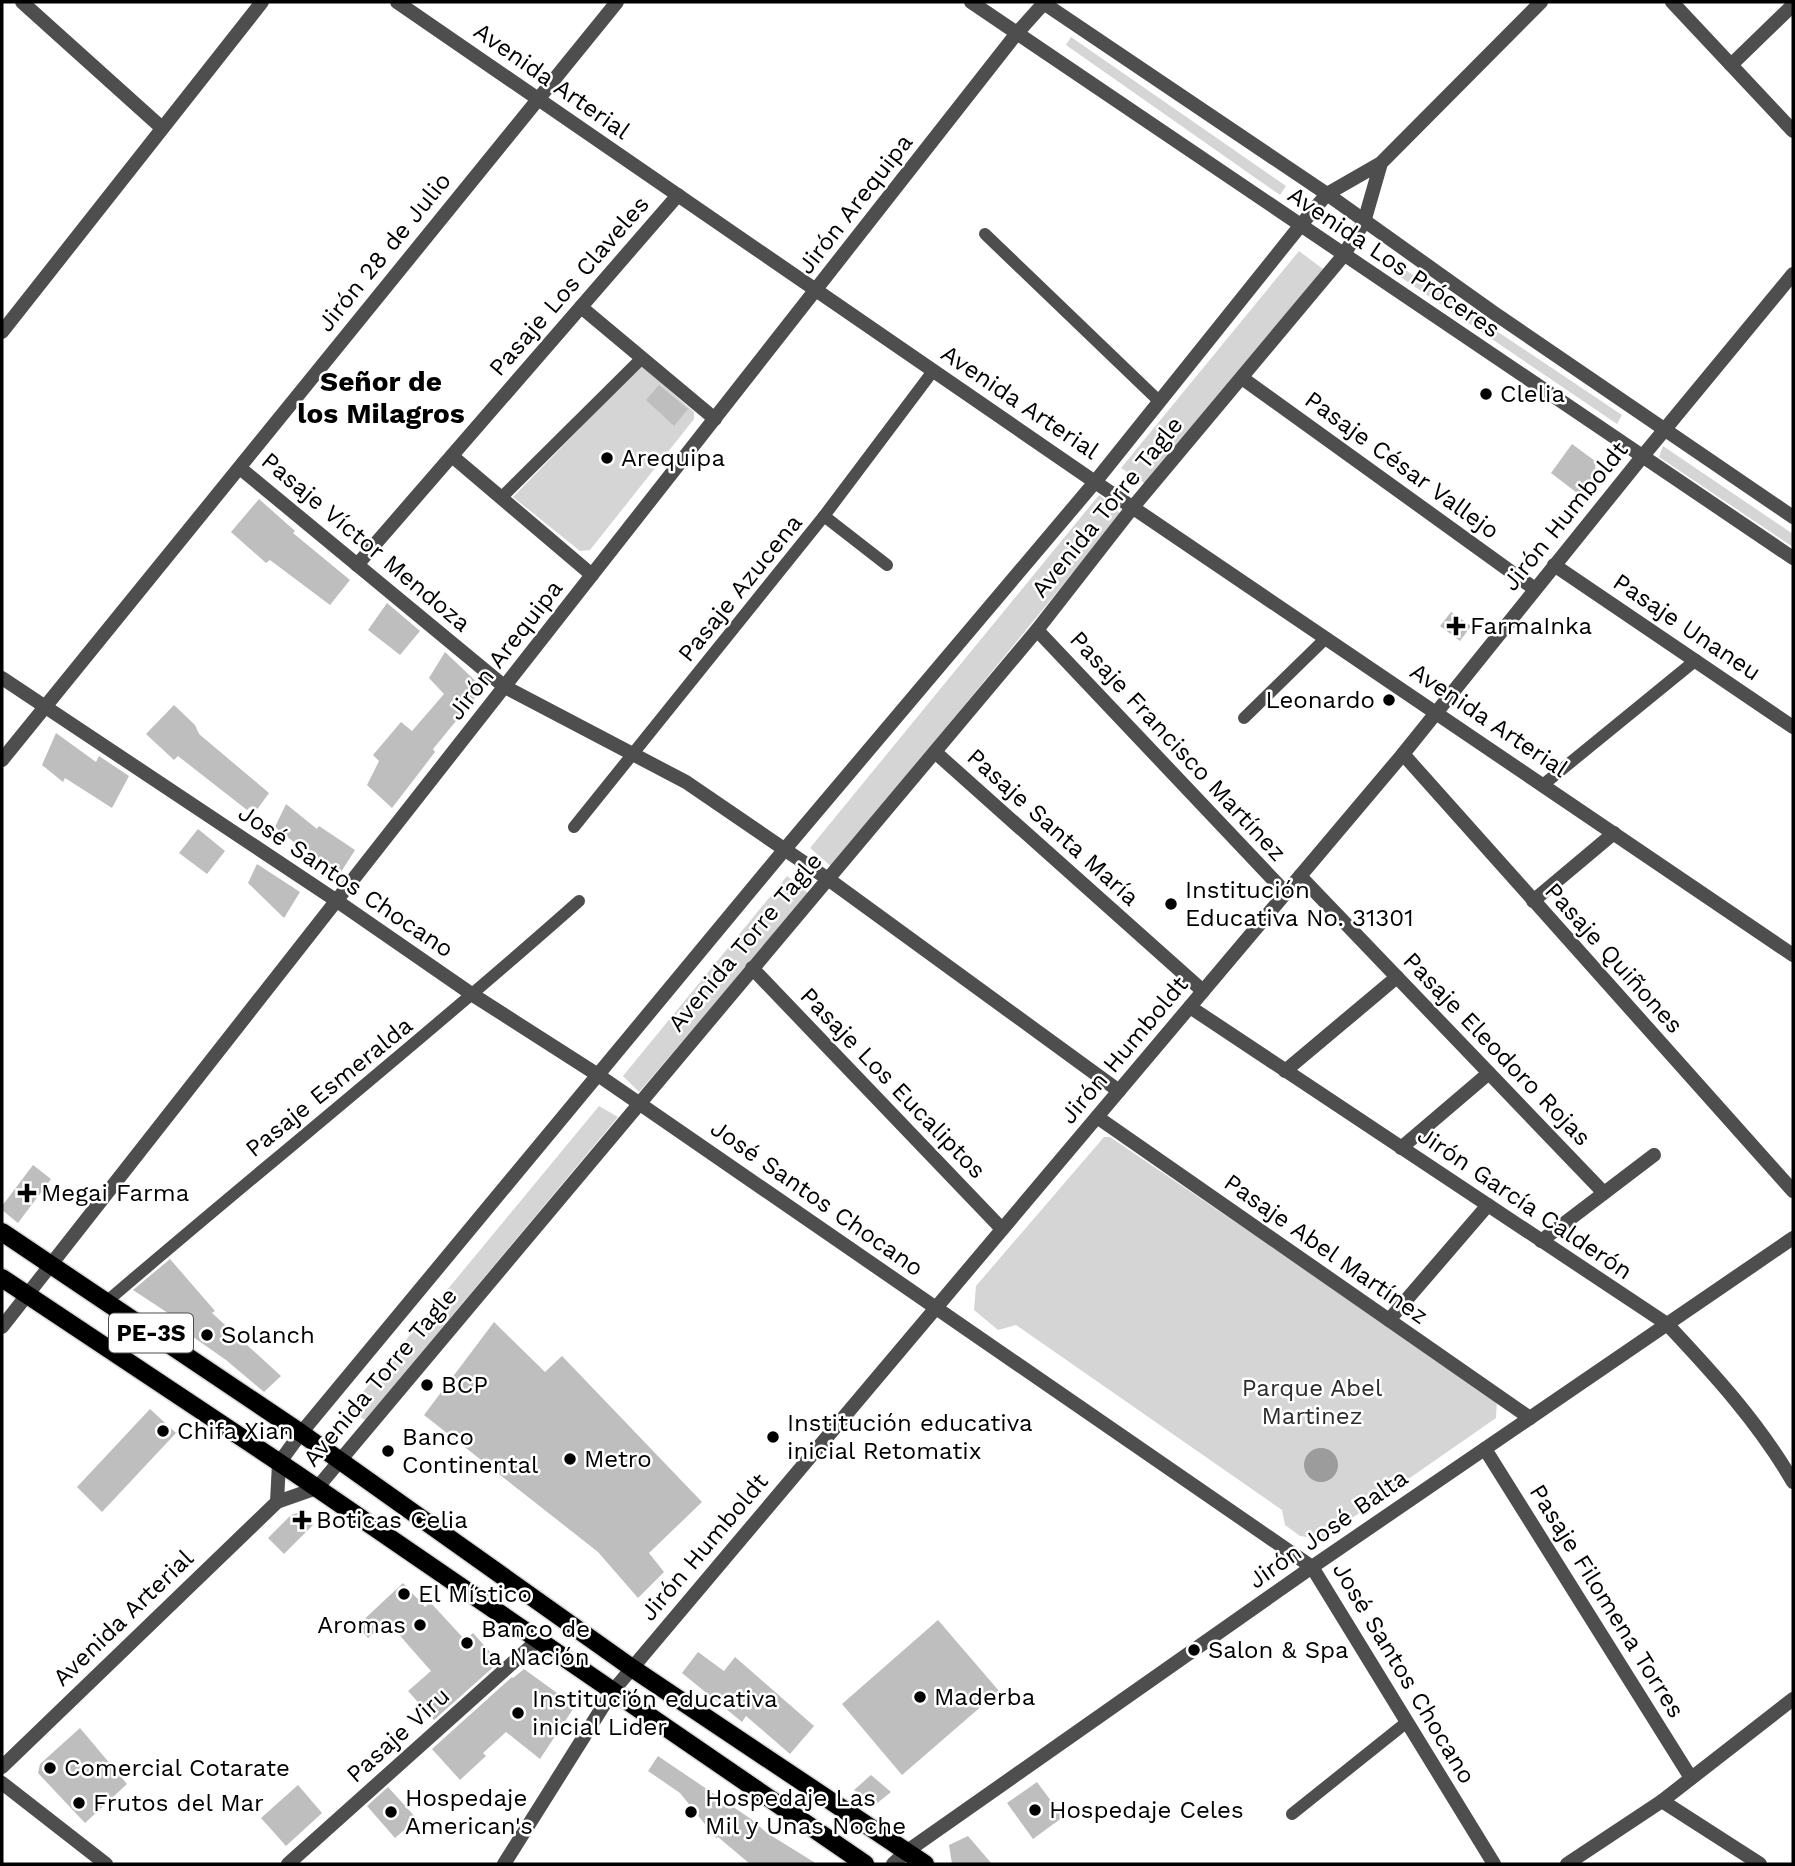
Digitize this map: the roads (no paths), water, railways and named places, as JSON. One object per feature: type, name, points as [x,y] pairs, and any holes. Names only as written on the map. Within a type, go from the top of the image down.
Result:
[{"type":"main road","name":"PE-3S","points":[[2,1232],[301,1433],[900,1858],[925,1864]]},
{"type":"main road","name":"PE-3S","points":[[2,1278],[317,1488],[865,1864]]},
{"type":"street","points":[[22,2],[162,128]]},
{"type":"street","points":[[2,332],[262,2]]},
{"type":"street","name":"Avenida Arterial","points":[[397,2],[1095,482],[1793,955]]},
{"type":"street","name":"Jirón 28 de Julio","points":[[2,760],[617,2]]},
{"type":"street","name":"Avenida Los Próceres","points":[[971,2],[1793,558]]},
{"type":"street","name":"Avenida Los Próceres","points":[[1044,2],[1327,194],[1793,517]]},
{"type":"street","name":"Jirón Arequipa","points":[[2,1327],[1044,2]]},
{"type":"street","name":"Avenida Torre Tagle","points":[[1381,163],[1364,222],[1343,256],[1133,507],[1037,630],[341,1461],[317,1488],[276,1502],[279,1463],[301,1433],[597,1074],[1095,482],[1300,226],[1327,194],[1381,163],[1541,2]]},
{"type":"street","points":[[1672,2],[1793,131]]},
{"type":"street","points":[[1731,65],[1793,5]]},
{"type":"street","name":"Pasaje Los Claveles","points":[[357,565],[678,195]]},
{"type":"street","name":"Jirón Humboldt","points":[[503,1864],[612,1692],[1403,754],[1664,429],[1793,274]]},
{"type":"street","points":[[581,307],[715,419]]},
{"type":"street","name":"Pasaje César Vallejo","points":[[1242,378],[1535,589]]},
{"type":"street","points":[[452,456],[592,575]]},
{"type":"street","name":"Pasaje Víctor Mendoza","points":[[240,468],[505,687],[686,782],[785,849]]},
{"type":"street","name":"Pasaje Unaneu","points":[[1554,565],[1793,727]]},
{"type":"street","name":"Pasaje Francisco Martínez","points":[[1037,630],[1286,893]]},
{"type":"street","name":"José Santos Chocano","points":[[2,678],[473,995],[597,1074],[1312,1567],[1494,1864]]},
{"type":"street","name":"Pasaje Santa María","points":[[935,752],[1203,991]]},
{"type":"street","name":"Pasaje Quiñones","points":[[1403,754],[1793,1191]]},
{"type":"street","points":[[1533,901],[1614,833]]},
{"type":"street","points":[[785,849],[1119,1091]]},
{"type":"street","name":"Pasaje Eleodoro Rojas","points":[[1300,876],[1604,1194]]},
{"type":"street","name":"Pasaje Los Eucaliptos","points":[[752,968],[1002,1229]]},
{"type":"street","points":[[1285,1071],[1397,977]]},
{"type":"street","name":"Jirón García Calderón","points":[[1189,1007],[1667,1324],[1719,1379],[1780,1460],[1793,1482]]},
{"type":"street","points":[[1401,1148],[1489,1073]]},
{"type":"street","name":"Pasaje Abel Martínez","points":[[1097,1117],[1530,1418]]},
{"type":"street","points":[[1541,1241],[1654,1155]]},
{"type":"street","points":[[1389,1320],[1488,1205]]},
{"type":"street","name":"Jirón José Balta","points":[[900,1858],[1312,1567],[1793,1238]]},
{"type":"street","name":"Pasaje Filomena Torres","points":[[1485,1449],[1691,1778]]},
{"type":"street","name":"Avenida Arterial","points":[[2,1767],[276,1502]]},
{"type":"street","name":"Pasaje Viru","points":[[296,1862],[538,1640]]},
{"type":"street","points":[[1567,1864],[1662,1801],[1793,1699]]},
{"type":"street","points":[[2,1783],[106,1864]]},
{"type":"street","points":[[1662,1801],[1760,1864]]},
{"type":"lane","points":[[985,234],[1160,402]]},
{"type":"lane","points":[[501,498],[642,358]]},
{"type":"lane","name":"Pasaje Azucena","points":[[574,828],[824,516],[933,371]]},
{"type":"lane","points":[[824,516],[887,565]]},
{"type":"lane","points":[[1244,718],[1326,638]]},
{"type":"lane","points":[[1544,784],[1696,660]]},
{"type":"lane","name":"Pasaje Esmeralda","points":[[105,1303],[218,1205],[473,995],[579,901]]},
{"type":"lane","points":[[1292,1814],[1406,1722]]},
{"type":"place","name":"Clelia","points":[[1486,394]]},
{"type":"place","name":"Arequipa","points":[[607,458]]},
{"type":"place","name":"FarmaInka","points":[[1456,626]]},
{"type":"place","name":"Leonardo","points":[[1389,700]]},
{"type":"place","name":"Institución Educativa No. 31301","points":[[1171,904]]},
{"type":"place","name":"Megai Farma","points":[[27,1193]]},
{"type":"place","name":"Solanch","points":[[207,1335]]},
{"type":"place","name":"BCP","points":[[427,1385]]},
{"type":"place","name":"Chifa Xian","points":[[163,1431]]},
{"type":"place","name":"Institución educativa inicial Retomatix","points":[[773,1437]]},
{"type":"place","name":"Banco Continental","points":[[388,1451]]},
{"type":"place","name":"Metro","points":[[570,1459]]},
{"type":"place","name":"Boticas Celia","points":[[302,1520]]},
{"type":"place","name":"El Místico","points":[[404,1594]]},
{"type":"place","name":"Aromas","points":[[420,1625]]},
{"type":"place","name":"Banco de la Nación","points":[[467,1643]]},
{"type":"place","name":"Salon & Spa","points":[[1194,1650]]},
{"type":"place","name":"Maderba","points":[[920,1697]]},
{"type":"place","name":"Institución educativa inicial Lider","points":[[518,1713]]},
{"type":"place","name":"Comercial Cotarate","points":[[50,1768]]},
{"type":"place","name":"Frutos del Mar","points":[[79,1803]]},
{"type":"place","name":"Hospedaje Celes","points":[[1035,1810]]},
{"type":"place","name":"Hospedaje American's","points":[[391,1812]]},
{"type":"place","name":"Hospedaje Las Mil y Unas Noche","points":[[691,1812]]},
{"type":"district","name":"Señor de los Milagros","points":[[381,397]]},
{"type":"park label","name":"Parque Abel Martinez","points":[[1312,1402]]}]
